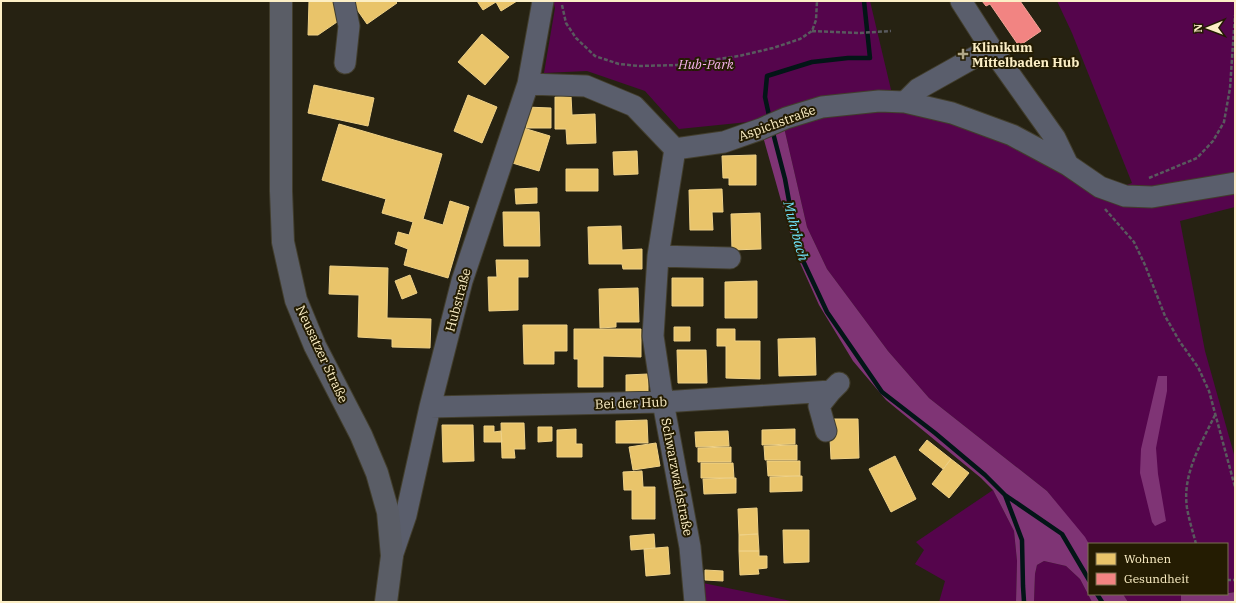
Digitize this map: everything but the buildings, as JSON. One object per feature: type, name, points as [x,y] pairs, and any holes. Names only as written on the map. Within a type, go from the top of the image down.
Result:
[{"type":"main road","name":"Neusatzer Straße","points":[[281,1],[280,191],[283,242],[296,300],[312,339],[361,435],[377,473],[388,512],[392,556]]},
{"type":"main road","name":"Hubstraße","points":[[386,602],[392,556]]},
{"type":"street","points":[[344,1],[349,26],[345,63]]},
{"type":"street","name":"Hubstraße","points":[[392,556],[406,516],[430,407],[462,281],[528,84],[543,1]]},
{"type":"street","points":[[961,1],[991,48],[1055,138],[1068,165]]},
{"type":"street","points":[[905,102],[918,89],[991,48]]},
{"type":"street","points":[[528,84],[586,86],[634,106],[675,149]]},
{"type":"street","name":"Aspichstraße","points":[[675,149],[724,142],[761,129],[786,118],[822,107],[879,101],[905,102],[952,113],[1012,135],[1068,165],[1100,187],[1125,196],[1152,198],[1235,183]]},
{"type":"street","name":"Schwarzwaldstraße","points":[[675,149],[658,256],[653,336],[663,402],[690,547],[695,602]]},
{"type":"street","points":[[658,256],[730,258]]},
{"type":"street","name":"Bei der Hub","points":[[430,407],[663,402],[835,387],[819,406],[826,432]]},
{"type":"path","points":[[562,1],[566,23],[576,38],[595,56],[619,64],[639,66],[678,65],[739,56],[794,41],[812,32],[877,33],[891,31]]},
{"type":"path","points":[[812,32],[816,20],[817,1]]},
{"type":"path","points":[[1148,178],[1197,158],[1213,141],[1224,122],[1230,88],[1235,15]]},
{"type":"path","points":[[1104,207],[1134,242],[1145,265],[1164,316],[1198,367],[1209,391],[1235,487]]},
{"type":"path","points":[[1196,543],[1187,506],[1187,479],[1196,452],[1216,415]]},
{"type":"green space","name":"Hub-Park","points":[[553,1],[870,1],[892,94],[758,121],[679,129],[645,91],[587,71],[544,73],[555,8]]},
{"type":"green space","points":[[1057,1],[1235,1],[1235,177],[1167,191],[1119,188],[1132,183],[1072,33]]},
{"type":"green space","points":[[852,110],[920,111],[1016,145],[1102,193],[1235,188],[1235,207],[1180,221],[1205,351],[1235,458],[1235,592],[1228,593],[1228,543],[1088,543],[1047,491],[929,398],[888,351],[827,269],[807,227],[783,123]]},
{"type":"green space","points":[[993,490],[1014,531],[1017,561],[1016,602],[939,602],[945,581],[915,564],[924,550],[916,542]]},
{"type":"green space","points":[[1044,561],[1066,566],[1080,579],[1092,602],[1034,602],[1035,574],[1037,565]]},
{"type":"green space","points":[[703,583],[796,602],[704,602]]},
{"type":"green space","points":[[1124,595],[1181,595],[1181,602],[1128,602]]},
{"type":"shaded area","points":[[783,123],[807,227],[827,269],[888,351],[929,398],[1047,491],[1085,537],[1088,543],[1088,594],[1080,579],[1066,566],[1044,561],[1037,565],[1035,574],[1034,602],[1016,602],[1017,561],[1014,531],[993,490],[981,478],[886,400],[853,361],[819,305],[796,254],[762,133]]},
{"type":"shaded area","points":[[1158,376],[1167,376],[1167,391],[1156,448],[1158,474],[1166,521],[1155,526],[1152,522],[1140,473],[1141,449]]},
{"type":"shaded area","points":[[1235,592],[1235,602],[1181,602],[1181,595],[1228,595],[1228,593]]},
{"type":"shaded area","points":[[1088,595],[1124,595],[1128,602],[1092,602]]},
{"type":"waterway","name":"Muhrbach","points":[[770,120],[765,97],[767,76],[812,62],[848,58],[870,58],[864,1]]},
{"type":"waterway","name":"Muhrbach","points":[[772,129],[785,179],[798,250],[827,312],[882,392],[935,433],[985,475],[1005,495],[1022,540],[1024,602]]},
{"type":"waterway","name":"Muhrbach","points":[[1005,495],[1062,534],[1088,578]]},
{"type":"waterway","name":"Muhrbach","points":[[1098,595],[1102,602]]},
{"type":"place","name":"Klinikum Mittelbaden Hub","points":[[963,54]]}]
